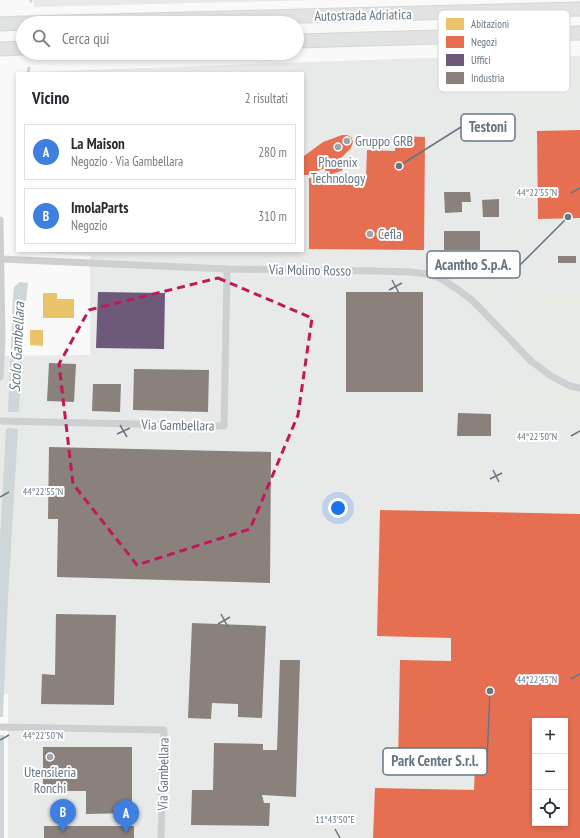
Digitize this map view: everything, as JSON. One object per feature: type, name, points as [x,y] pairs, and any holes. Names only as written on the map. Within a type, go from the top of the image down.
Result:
[{"type":"highway","name":"Autostrada Adriatica","points":[[540,10],[580,9]]},
{"type":"highway","name":"Autostrada Adriatica","points":[[302,16],[438,13]]},
{"type":"highway","name":"Autostrada Adriatica","points":[[0,24],[16,23]]},
{"type":"highway","name":"Autostrada Adriatica","points":[[570,33],[580,33]]},
{"type":"highway","name":"Autostrada Adriatica","points":[[304,41],[438,37]]},
{"type":"highway","points":[[0,49],[16,48]]},
{"type":"street","points":[[0,220],[2,340],[0,377]]},
{"type":"street","name":"Via Molino Rosso","points":[[1,259],[227,269],[375,271],[427,274],[440,278],[457,288],[532,361],[551,376],[570,386],[580,388]]},
{"type":"street","name":"Via Gambellara","points":[[0,421],[224,426],[227,269]]},
{"type":"street","name":"Via Gambellara","points":[[0,727],[164,730],[161,838]]},
{"type":"highlighted area","points":[[218,278],[312,318],[298,415],[250,529],[137,565],[73,484],[59,364],[89,310]]},
{"type":"shaded area","points":[[34,0],[319,0],[34,7]]},
{"type":"shaded area","points":[[570,56],[580,56],[580,838],[8,838],[8,694],[0,694],[0,356],[90,355],[90,256],[28,252],[304,252],[304,72],[31,72],[438,58],[438,92],[570,92]]},
{"type":"shaded area","points":[[570,65],[580,65],[580,101],[571,108],[548,114],[541,107],[532,107],[532,112],[517,113],[511,120],[512,216],[525,225],[525,237],[502,291],[494,300],[487,302],[463,282],[477,267],[507,264],[506,92],[570,92]]},
{"type":"shaded area","points":[[522,280],[534,295],[580,296],[580,379],[562,372],[544,360],[502,316]]},
{"type":"shaded area","points":[[546,379],[567,390],[580,393],[580,413],[498,411],[499,380]]},
{"type":"water","points":[[20,282],[28,283],[24,321],[19,412],[8,412],[13,297],[14,287]]},
{"type":"water","points":[[6,429],[18,429],[8,597],[3,717],[0,717],[0,539]]},
{"type":"water","points":[[0,735],[4,735],[4,838],[0,838]]},
{"type":"building: Abitazioni","points":[[43,293],[57,293],[57,299],[74,299],[74,318],[43,318]]},
{"type":"building: Abitazioni","points":[[30,330],[43,330],[43,346],[30,345]]},
{"type":"building: Negozi","points":[[580,130],[580,218],[538,219],[537,131]]},
{"type":"building: Negozi","points":[[342,135],[351,137],[353,142],[351,148],[336,161],[348,165],[341,171],[332,174],[326,174],[325,168],[304,175],[304,156],[323,142]]},
{"type":"building: Negozi","points":[[395,136],[425,137],[424,250],[309,249],[309,178],[366,178],[367,150],[395,151]]},
{"type":"building: Negozi","points":[[380,510],[580,514],[580,838],[373,838],[375,788],[474,790],[475,765],[398,763],[400,660],[451,661],[451,638],[377,636]]},
{"type":"building: Uffici","points":[[98,292],[165,293],[164,349],[96,348]]},
{"type":"building: Industria","points":[[444,192],[470,192],[471,202],[462,202],[462,212],[445,213]]},
{"type":"building: Industria","points":[[499,199],[499,217],[483,217],[482,200]]},
{"type":"building: Industria","points":[[444,231],[480,231],[480,250],[444,250]]},
{"type":"building: Industria","points":[[558,256],[576,256],[576,263],[558,263]]},
{"type":"building: Industria","points":[[346,292],[423,292],[423,392],[346,392]]},
{"type":"building: Industria","points":[[49,363],[76,364],[74,402],[47,401]]},
{"type":"building: Industria","points":[[134,369],[209,370],[208,412],[133,410]]},
{"type":"building: Industria","points":[[93,384],[121,384],[120,412],[92,411]]},
{"type":"building: Industria","points":[[458,413],[491,414],[491,436],[457,436]]},
{"type":"building: Industria","points":[[49,447],[271,452],[270,583],[57,577],[58,519],[48,519]]},
{"type":"building: Industria","points":[[56,614],[116,615],[114,705],[41,704],[42,674],[55,675]]},
{"type":"building: Industria","points":[[192,623],[266,626],[262,718],[238,717],[238,704],[212,703],[211,719],[188,718]]},
{"type":"building: Industria","points":[[280,660],[300,660],[296,797],[262,795],[264,803],[270,803],[269,826],[191,825],[192,790],[213,790],[214,743],[263,744],[263,750],[277,750]]},
{"type":"building: Industria","points":[[43,747],[132,747],[132,813],[86,814],[86,791],[43,791]]},
{"type":"building: Industria","points":[[44,826],[134,826],[134,838],[44,838]]},
{"type":"waterway","name":"Scolo Gambellara","points":[[28,72],[29,68]]},
{"type":"place","name":"Gruppo GRB","points":[[347,141]]},
{"type":"place","name":"Phoenix Technology","points":[[338,147]]},
{"type":"place","name":"Testoni","points":[[399,166]]},
{"type":"place","name":"Acantho S.p.A.","points":[[568,217]]},
{"type":"place","name":"Cefla","points":[[370,234]]},
{"type":"place","name":"Park Center S.r.l.","points":[[490,691]]},
{"type":"place","name":"Utensileria Ronchi","points":[[50,757]]},
{"type":"place","name":"ImolaParts","points":[[63,832]]},
{"type":"place","name":"La Maison","points":[[126,833]]}]
